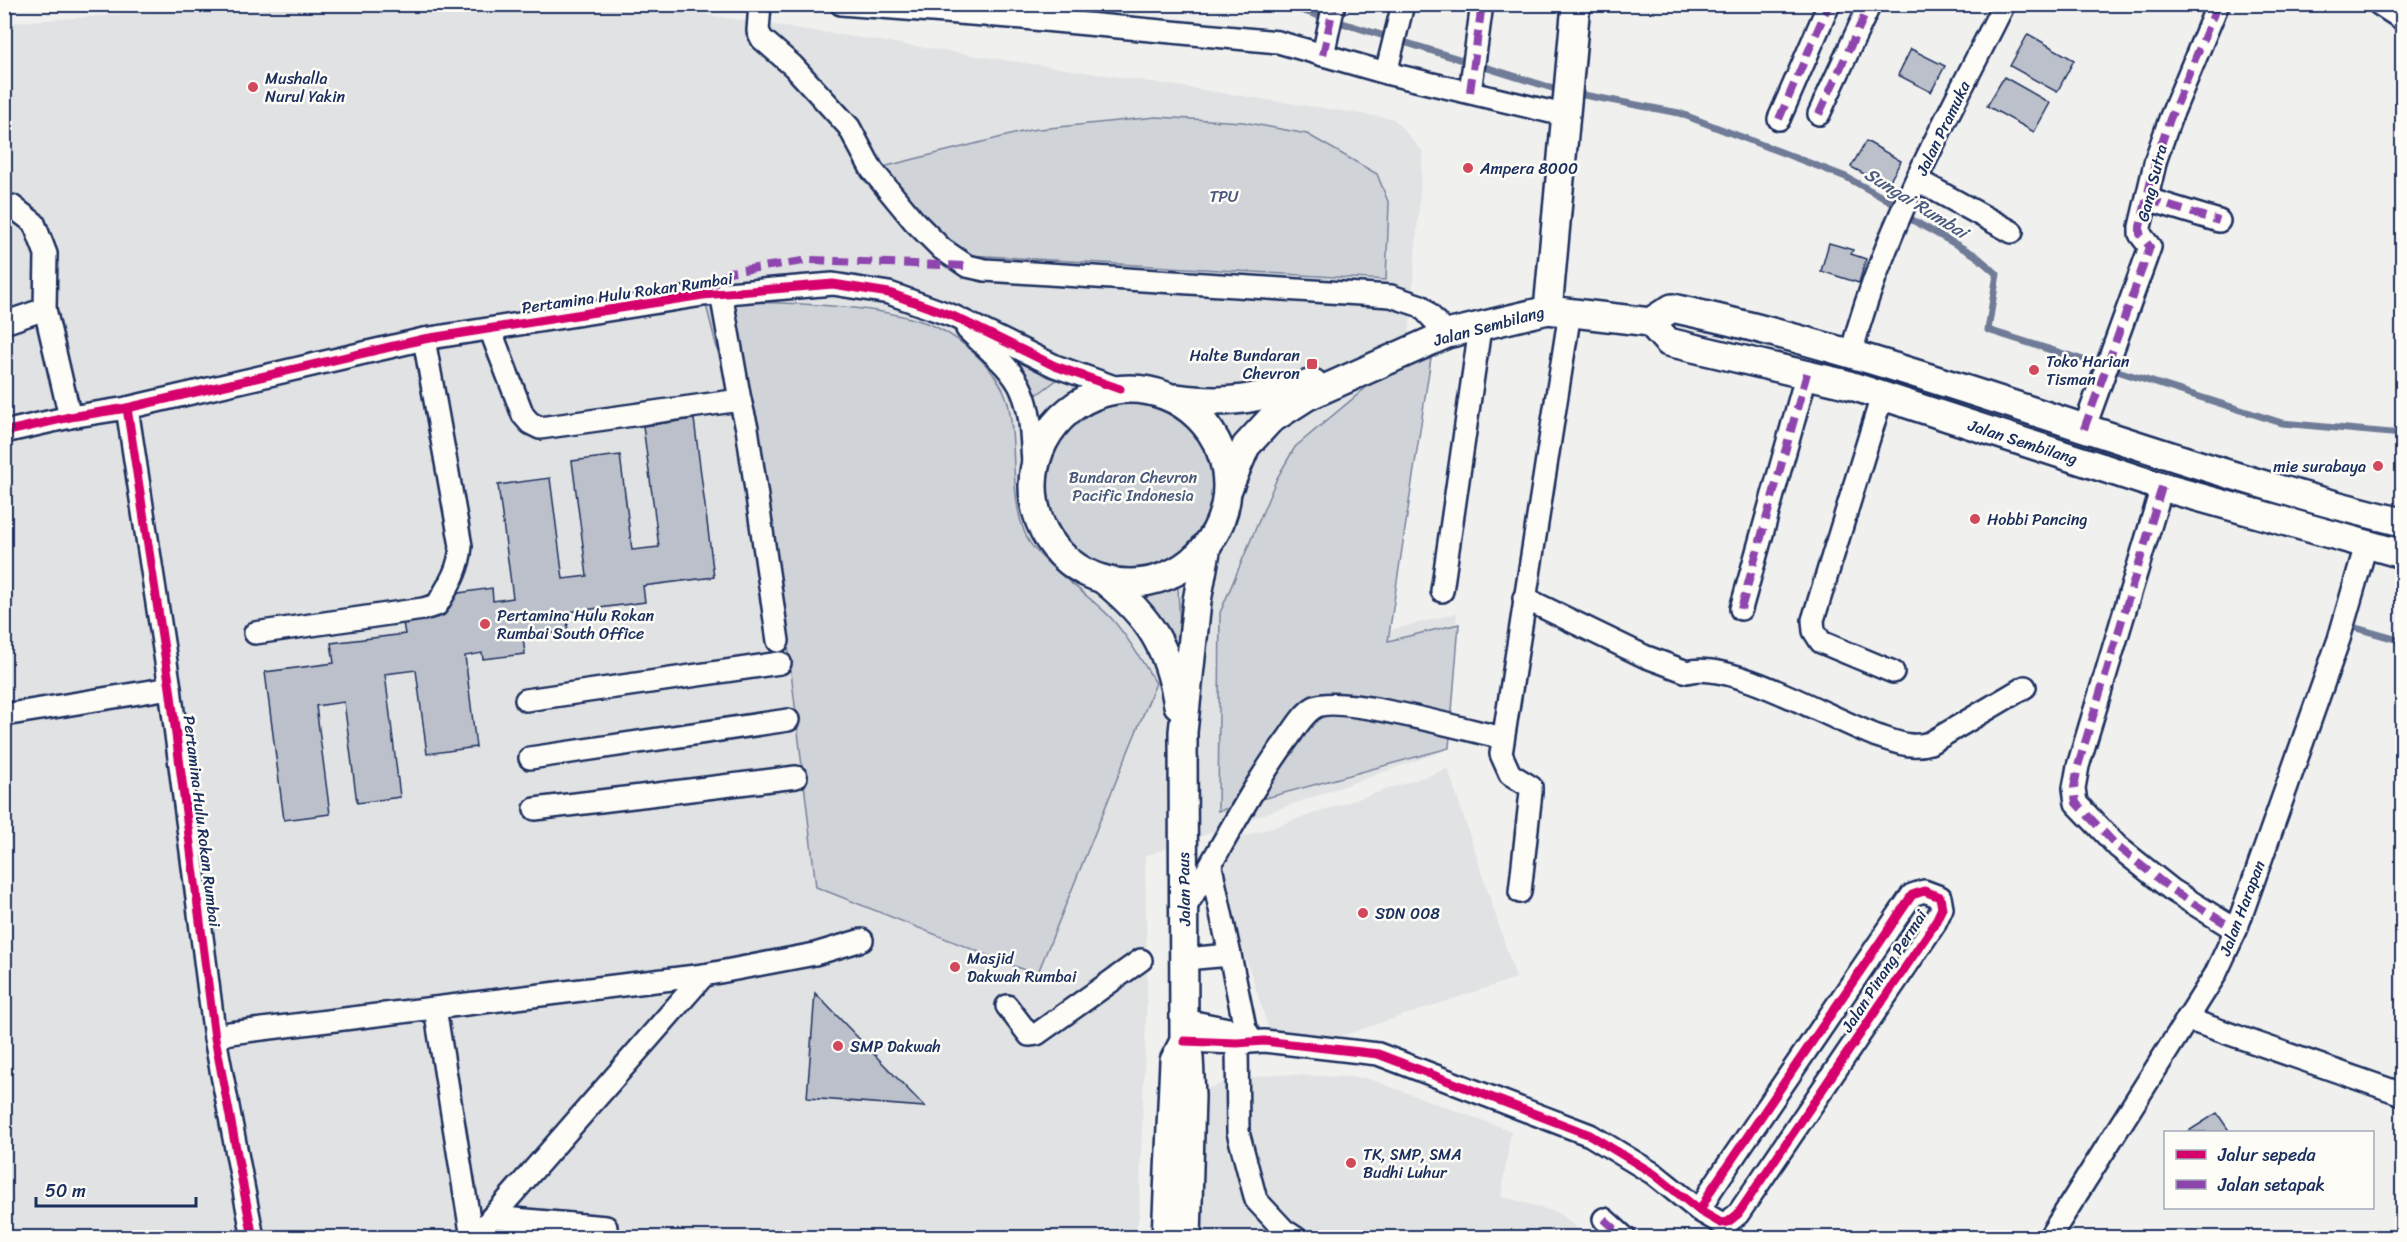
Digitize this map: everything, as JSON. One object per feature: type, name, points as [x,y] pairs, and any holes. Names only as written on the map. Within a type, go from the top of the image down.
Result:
[{"type":"main road","points":[[1559,311],[1570,70],[1576,4]]},
{"type":"main road","name":"Jalan Sembilang","points":[[1228,489],[1246,446],[1270,420],[1306,397],[1447,334],[1559,311],[1661,315],[1740,323],[1851,354],[2172,457],[2403,522]]},
{"type":"main road","name":"Jalan Sembilang","points":[[1661,315],[1668,342],[1807,373],[2162,487],[2403,554]]},
{"type":"main road","name":"Jalan Sembilang","points":[[1173,398],[1211,403],[1249,400],[1369,368]]},
{"type":"main road","points":[[1120,389],[1150,390],[1173,398],[1195,412],[1213,433],[1224,459],[1228,489],[1222,519],[1207,546],[1185,567],[1158,580],[1131,584],[1105,581],[1082,572],[1060,554],[1049,540],[1039,520],[1034,499],[1034,474],[1040,450],[1052,428],[1070,410],[1093,396],[1120,389]]},
{"type":"main road","name":"Jalan Paus","points":[[1188,1238],[1191,1061],[1184,1035],[1183,732],[1197,601],[1207,546]]},
{"type":"main road","name":"Jalan Paus","points":[[1105,581],[1136,606],[1156,635],[1173,679],[1183,732]]},
{"type":"main road","name":"Jalan Paus","points":[[1166,1238],[1174,1060],[1184,1035]]},
{"type":"street","points":[[760,4],[758,32],[762,39],[793,66],[849,127],[872,170],[914,221],[942,249],[967,266],[985,270],[1391,296],[1421,306],[1447,334]]},
{"type":"street","points":[[841,4],[1071,13],[1278,42],[1386,73],[1471,84],[1568,116]]},
{"type":"street","points":[[1386,73],[1403,4]]},
{"type":"street","points":[[1471,84],[1482,4]]},
{"type":"street","points":[[1779,119],[1829,4]]},
{"type":"street","points":[[1819,114],[1870,4]]},
{"type":"street","name":"Jalan Pramuka","points":[[1851,354],[1864,302],[1900,211],[2004,4]]},
{"type":"street","name":"Gang Sutra","points":[[2084,429],[2150,247],[2140,234],[2156,159],[2170,118],[2218,4]]},
{"type":"street","points":[[2379,4],[2403,19]]},
{"type":"street","points":[[1323,55],[1332,15]]},
{"type":"street","points":[[1917,180],[2012,232]]},
{"type":"street","points":[[2147,199],[2219,221]]},
{"type":"street","points":[[4,206],[12,206],[34,223],[46,254],[45,309],[70,417]]},
{"type":"street","name":"Pertamina Hulu Rokan Rumbai","points":[[4,432],[70,417],[127,408],[424,339],[722,293],[833,284],[889,293],[953,316],[1055,366],[1120,389]]},
{"type":"street","points":[[722,293],[747,428],[778,641]]},
{"type":"street","points":[[4,323],[45,309]]},
{"type":"street","points":[[1520,892],[1531,787],[1510,774],[1501,754],[1524,598],[1559,311]]},
{"type":"street","name":"Pertamina Hulu Rokan Rumbai","points":[[953,316],[1004,365],[1022,390],[1028,413],[1034,474]]},
{"type":"street","points":[[1442,591],[1480,328]]},
{"type":"street","points":[[490,329],[523,415],[530,423],[540,428],[740,400]]},
{"type":"street","points":[[255,633],[423,609],[436,605],[450,584],[459,568],[461,546],[424,339]]},
{"type":"street","points":[[1741,609],[1807,373]]},
{"type":"street","points":[[1882,396],[1813,620],[1814,631],[1821,642],[1893,672]]},
{"type":"street","name":"Pertamina Hulu Rokan Rumbai","points":[[127,408],[170,688],[215,1038],[253,1238]]},
{"type":"street","points":[[2162,487],[2078,766],[2074,788],[2076,803],[2118,847],[2172,890],[2236,930]]},
{"type":"street","name":"Jalan Harapan","points":[[2049,1238],[2216,975],[2236,930],[2339,639],[2366,545]]},
{"type":"street","points":[[1524,598],[1644,656],[1687,672],[1694,670],[1721,672],[1757,682],[1846,725],[1914,747],[1930,743],[2025,687]]},
{"type":"street","points":[[526,700],[780,663]]},
{"type":"street","points":[[4,715],[170,688]]},
{"type":"street","points":[[1185,908],[1211,867],[1258,779],[1302,718],[1316,706],[1325,704],[1372,708],[1503,738]]},
{"type":"street","points":[[530,758],[788,720]]},
{"type":"street","points":[[535,809],[796,777]]},
{"type":"street","points":[[1211,867],[1249,1039],[1238,1132],[1256,1200],[1284,1230],[1296,1238]]},
{"type":"street","name":"Jalan Pinang Permai","points":[[1184,1035],[1249,1039],[1378,1054],[1590,1135],[1654,1174],[1700,1211],[1721,1222],[1728,1222],[1738,1214],[1934,925],[1942,908],[1940,897],[1924,891],[1912,895],[1711,1190],[1700,1211]]},
{"type":"street","points":[[215,1038],[230,1033],[704,975],[815,954],[862,940]]},
{"type":"street","points":[[1185,959],[1230,955]]},
{"type":"street","points":[[1007,1006],[1029,1035],[1037,1034],[1141,960]]},
{"type":"street","points":[[473,1238],[704,975]]},
{"type":"street","points":[[435,1008],[473,1238]]},
{"type":"street","points":[[2187,1019],[2403,1094]]},
{"type":"street","points":[[1819,1034],[1849,1053]]},
{"type":"street","points":[[492,1217],[606,1227]]},
{"type":"street","points":[[1604,1220],[1625,1238]]},
{"type":"shaded area","points":[[265,4],[643,5],[1394,119],[1423,152],[1387,631],[1457,613],[1446,750],[1145,856],[1147,991],[1139,1215],[1134,1237],[5,1237],[4,23]]},
{"type":"shaded area","name":"SDN 008","points":[[1448,769],[1516,978],[1278,1057],[1210,848]]},
{"type":"shaded area","name":"TK, SMP, SMA Budhi Luhur","points":[[1275,1074],[1366,1078],[1511,1131],[1501,1196],[1558,1213],[1589,1237],[1189,1238],[1196,1093],[1226,1082]]},
{"type":"green space","name":"TPU","points":[[1156,117],[1243,122],[1307,134],[1377,174],[1389,204],[1386,280],[952,254],[875,169],[1030,130]]},
{"type":"green space","points":[[705,301],[790,303],[883,312],[934,326],[968,348],[989,368],[1004,391],[1008,403],[1013,436],[1017,506],[1027,538],[1053,568],[1112,619],[1130,642],[1156,683],[1037,975],[816,887],[784,611]]},
{"type":"green space","points":[[994,344],[1026,364],[1058,379],[1035,396],[1024,373]]},
{"type":"green space","points":[[1431,358],[1388,641],[1459,624],[1449,748],[1218,811],[1220,613],[1277,478],[1295,447],[1374,381]]},
{"type":"green space","name":"Bundaran Chevron Pacific Indonesia","points":[[1133,401],[1165,408],[1180,415],[1193,426],[1204,439],[1211,454],[1218,486],[1211,518],[1204,533],[1193,546],[1180,557],[1165,564],[1133,571],[1101,564],[1086,557],[1073,546],[1062,533],[1055,518],[1048,486],[1055,454],[1062,439],[1073,426],[1086,415],[1101,408]]},
{"type":"green space","points":[[1178,588],[1182,673],[1164,624],[1140,596]]},
{"type":"building","points":[[2028,34],[2074,60],[2057,92],[2010,66]]},
{"type":"building","points":[[1911,49],[1945,66],[1931,92],[1898,75]]},
{"type":"building","points":[[2004,77],[2050,103],[2034,132],[1987,106]]},
{"type":"building","points":[[1866,141],[1901,161],[1887,186],[1851,167]]},
{"type":"building","points":[[1829,243],[1853,250],[1851,254],[1866,259],[1859,283],[1821,271]]},
{"type":"building","name":"Pertamina Hulu Rokan Rumbai South Office","points":[[694,419],[714,577],[643,586],[645,602],[569,612],[567,631],[523,637],[525,654],[483,659],[482,653],[465,656],[476,747],[427,754],[416,670],[385,674],[400,797],[357,803],[344,702],[316,706],[330,814],[284,820],[265,672],[334,663],[331,643],[405,634],[402,617],[448,611],[446,595],[492,588],[493,601],[513,598],[498,485],[550,478],[563,579],[587,576],[572,461],[620,455],[632,550],[659,547],[643,426]]},
{"type":"building","name":"SMP Dakwah","points":[[815,993],[925,1107],[807,1098]]},
{"type":"building","points":[[2217,1113],[2229,1131],[2189,1131]]},
{"type":"waterway","name":"Sungai Rumbai","points":[[1281,4],[1562,91]]},
{"type":"waterway","name":"Sungai Rumbai","points":[[1573,93],[1679,113],[1846,177],[1891,202],[1914,221],[1975,255],[1997,274],[1988,330],[2282,423],[2402,434]]},
{"type":"waterway","points":[[2356,628],[2402,641]]},
{"type":"marked path","points":[[1323,55],[1334,4]]},
{"type":"marked path","points":[[1470,92],[1482,4]]},
{"type":"marked path","points":[[1779,119],[1829,4]]},
{"type":"marked path","points":[[1819,114],[1870,4]]},
{"type":"marked path","points":[[2084,429],[2150,247],[2140,234],[2140,227],[2156,159],[2170,119],[2218,4]]},
{"type":"marked path","points":[[2147,199],[2219,221]]},
{"type":"marked path","points":[[705,293],[729,272],[810,260],[967,266]]},
{"type":"marked path","points":[[1741,609],[1807,373]]},
{"type":"marked path","points":[[2162,487],[2078,766],[2074,788],[2076,803],[2118,847],[2172,890],[2236,930]]},
{"type":"marked path","points":[[1604,1219],[1625,1238]]},
{"type":"cycle path","points":[[4,432],[70,417],[127,408],[424,339],[703,295],[833,284],[889,293],[953,316],[1055,366],[1120,389]]},
{"type":"cycle path","points":[[127,408],[170,688],[215,1038],[253,1238]]},
{"type":"cycle path","points":[[1184,1041],[1237,1043],[1264,1041],[1378,1054],[1590,1135],[1654,1174],[1700,1211],[1721,1223],[1728,1222],[1738,1214],[1934,925],[1942,908],[1940,897],[1924,891],[1912,895],[1711,1190],[1700,1211]]},
{"type":"place","name":"Mushalla Nurul Yakin","points":[[253,87]]},
{"type":"place","name":"Ampera 8000","points":[[1468,168]]},
{"type":"place","name":"Halte Bundaran Chevron","points":[[1312,364]]},
{"type":"place","name":"Toko Harian Tisman","points":[[2034,370]]},
{"type":"place","name":"mie surabaya","points":[[2378,466]]},
{"type":"place","name":"Hobbi Pancing","points":[[1975,519]]},
{"type":"place","name":"Pertamina Hulu Rokan Rumbai South Office","points":[[485,624]]},
{"type":"place","name":"SDN 008","points":[[1363,913]]},
{"type":"place","name":"Masjid Dakwah Rumbai","points":[[955,967]]},
{"type":"place","name":"SMP Dakwah","points":[[838,1046]]},
{"type":"place","name":"TK, SMP, SMA Budhi Luhur","points":[[1351,1163]]}]
